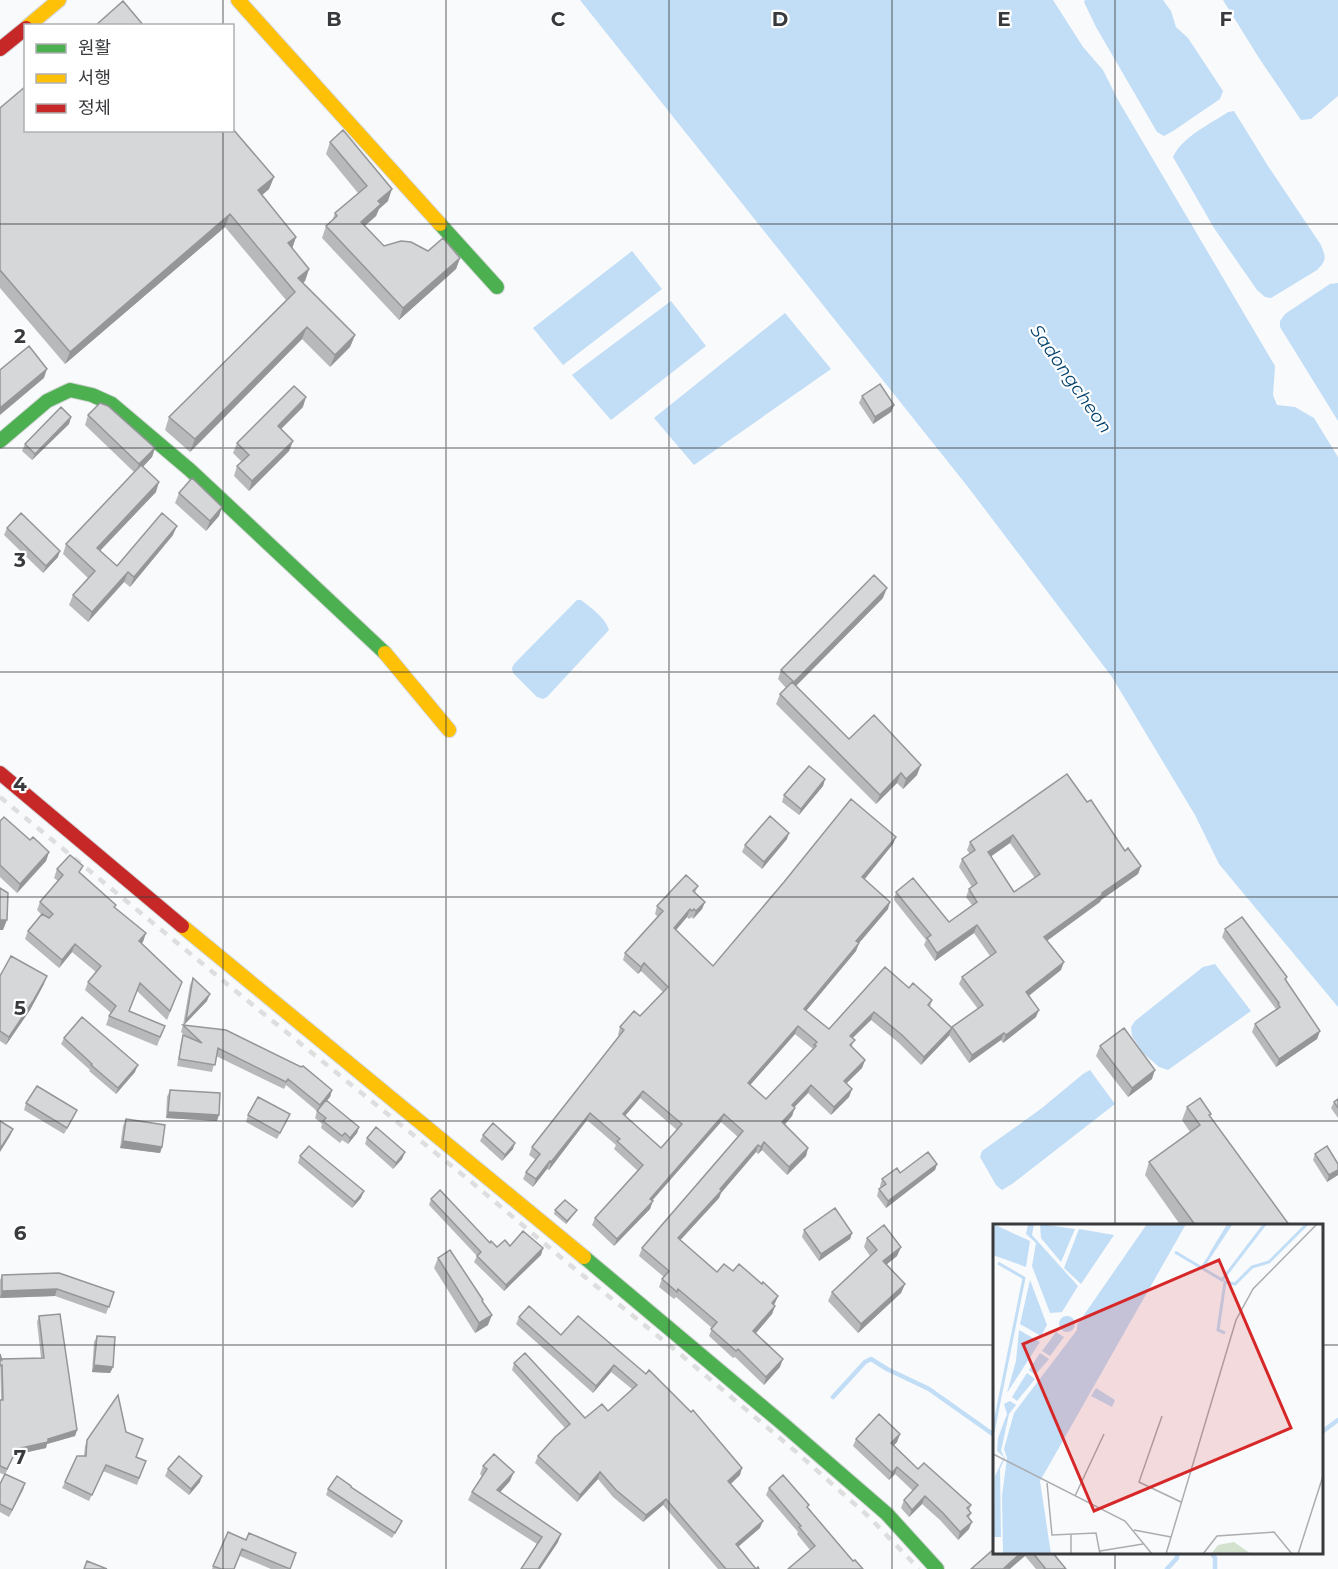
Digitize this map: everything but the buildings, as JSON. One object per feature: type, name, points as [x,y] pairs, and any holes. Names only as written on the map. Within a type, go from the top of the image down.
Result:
[{"type":"main road","points":[[31,24],[59,0]]},
{"type":"main road","points":[[238,0],[497,287]]},
{"type":"main road","points":[[0,49],[24,29]]},
{"type":"main road","points":[[0,441],[47,401],[70,390],[92,395],[112,404],[190,470],[384,652],[449,730]]},
{"type":"main road","points":[[0,773],[233,969],[774,1416],[887,1514],[937,1569]]},
{"type":"water","name":"Sadongcheon","points":[[580,0],[1053,0],[1083,47],[1103,70],[1118,100],[1275,366],[1273,395],[1277,405],[1295,407],[1314,418],[1338,457],[1338,1007],[1219,864],[1195,815],[1112,677],[968,487]]},
{"type":"water","points":[[1085,0],[1163,0],[1171,11],[1176,27],[1188,38],[1223,91],[1220,99],[1164,136],[1157,132],[1096,27]]},
{"type":"water","points":[[1223,0],[1338,0],[1338,96],[1311,119],[1301,120]]},
{"type":"water","points":[[1234,111],[1321,245],[1325,256],[1323,264],[1317,270],[1271,298],[1265,297],[1257,290],[1214,228],[1173,157],[1190,137],[1228,112]]},
{"type":"water","points":[[632,251],[662,289],[563,365],[533,328]]},
{"type":"water","points":[[1338,283],[1338,421],[1280,327],[1280,321],[1285,314],[1330,284]]},
{"type":"water","points":[[671,301],[706,346],[611,420],[572,375]]},
{"type":"water","points":[[785,313],[831,369],[694,465],[654,418]]},
{"type":"water","points":[[577,600],[581,600],[597,613],[609,630],[547,697],[543,699],[537,697],[513,673],[512,668]]},
{"type":"water","points":[[1215,964],[1251,1011],[1168,1070],[1159,1067],[1143,1053],[1132,1036],[1131,1027],[1135,1021],[1203,967]]},
{"type":"water","points":[[1090,1070],[1115,1104],[1002,1190],[996,1185],[980,1157],[982,1151]]},
{"type":"waterway","points":[[833,1397],[865,1362],[871,1359],[929,1389],[993,1434]]},
{"type":"waterway","points":[[1323,1431],[1338,1420]]},
{"type":"waterway","points":[[1167,1569],[1177,1558],[1177,1554]]},
{"type":"waterway","points":[[1212,1554],[1215,1558],[1215,1569]]},
{"type":"railway","points":[[0,797],[679,1353],[868,1516],[919,1569]]},
{"type":"traffic: fast","points":[[440,224],[497,287]]},
{"type":"traffic: fast","points":[[0,441],[47,401],[70,390],[92,395],[112,404],[190,470],[385,653]]},
{"type":"traffic: fast","points":[[584,1257],[887,1514],[937,1569]]},
{"type":"traffic: slow","points":[[30,24],[59,0]]},
{"type":"traffic: slow","points":[[238,0],[440,224]]},
{"type":"traffic: slow","points":[[385,653],[449,730]]},
{"type":"traffic: slow","points":[[182,926],[584,1257]]},
{"type":"traffic: jam","points":[[0,49],[24,30]]},
{"type":"traffic: jam","points":[[0,773],[182,926]]}]
